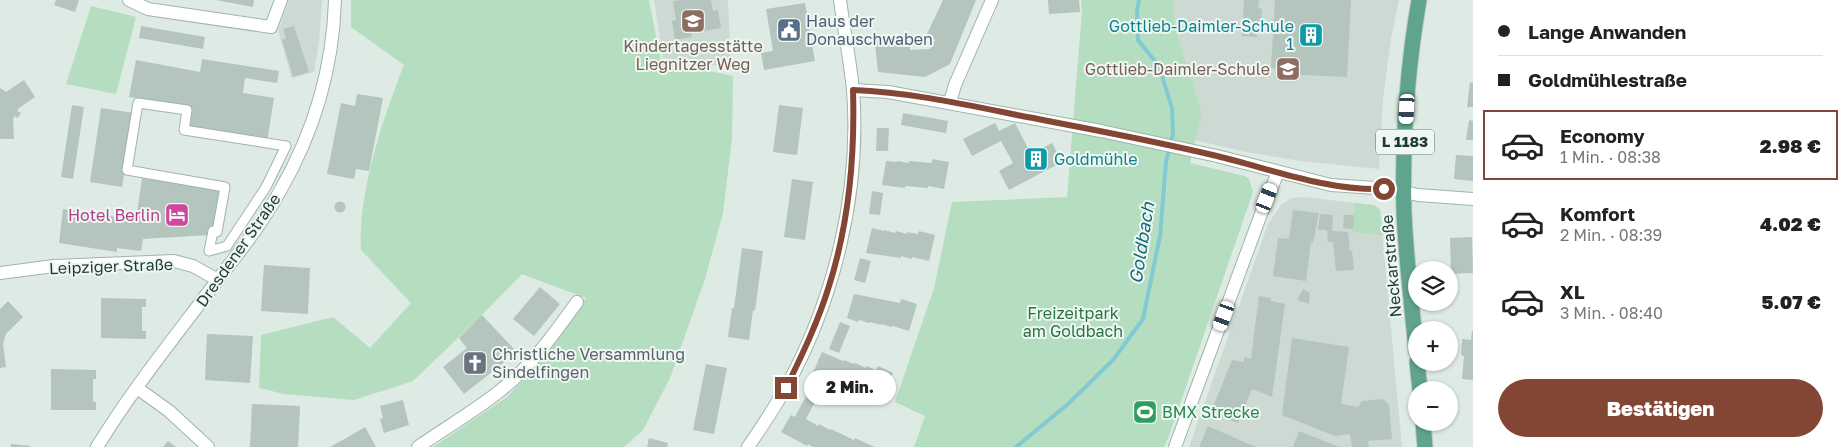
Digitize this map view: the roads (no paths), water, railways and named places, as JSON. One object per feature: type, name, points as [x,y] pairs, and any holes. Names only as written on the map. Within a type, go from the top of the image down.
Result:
[{"type":"main road","name":"Neckarstraße","points":[[1413,321],[1404,222],[1404,192],[1408,92],[1412,44],[1419,0]]},
{"type":"main road","points":[[1424,431],[1425,447]]},
{"type":"street","points":[[129,0],[148,9],[271,27],[281,0]]},
{"type":"street","name":"Dresdener Straße","points":[[97,447],[137,388],[262,221],[276,199],[308,135],[320,98],[331,54],[335,0]]},
{"type":"street","points":[[748,447],[786,388],[820,313],[839,252],[850,186],[853,140],[853,90],[840,0]]},
{"type":"street","points":[[950,102],[955,85],[992,0]]},
{"type":"street","points":[[853,90],[888,92],[950,102],[1158,143],[1331,185],[1473,199]]},
{"type":"street","points":[[138,103],[187,110],[184,130],[286,146],[266,187],[226,246],[209,251],[213,231],[217,232],[225,187],[127,170],[138,103]]},
{"type":"street","points":[[1175,447],[1278,172]]},
{"type":"street","name":"Leipziger Straße","points":[[0,273],[54,266],[174,261],[192,266],[218,280]]},
{"type":"street","points":[[418,447],[501,390],[548,343],[577,302]]},
{"type":"street","points":[[137,388],[168,411],[208,447]]},
{"type":"waterway","name":"Goldbach","points":[[1016,447],[1068,404],[1113,360],[1143,319],[1160,236],[1166,162],[1173,133],[1172,108],[1159,66],[1138,40],[1137,12],[1139,0]]},
{"type":"place","name":"Kindertagesstätte Liegnitzer Weg","points":[[693,21]]},
{"type":"place","name":"Haus der Donauschwaben","points":[[789,30]]},
{"type":"place","name":"Gottlieb-Daimler-Schule 1","points":[[1311,35]]},
{"type":"place","name":"Gottlieb-Daimler-Schule","points":[[1288,69]]},
{"type":"place","name":"Goldmühle","points":[[1036,159]]},
{"type":"place","name":"Hotel Berlin","points":[[177,215]]},
{"type":"place","name":"Christliche Versammlung Sindelfingen","points":[[475,363]]},
{"type":"place","name":"BMX Strecke","points":[[1145,412]]},
{"type":"park label","name":"Freizeitpark am Goldbach","points":[[1073,322]]}]
